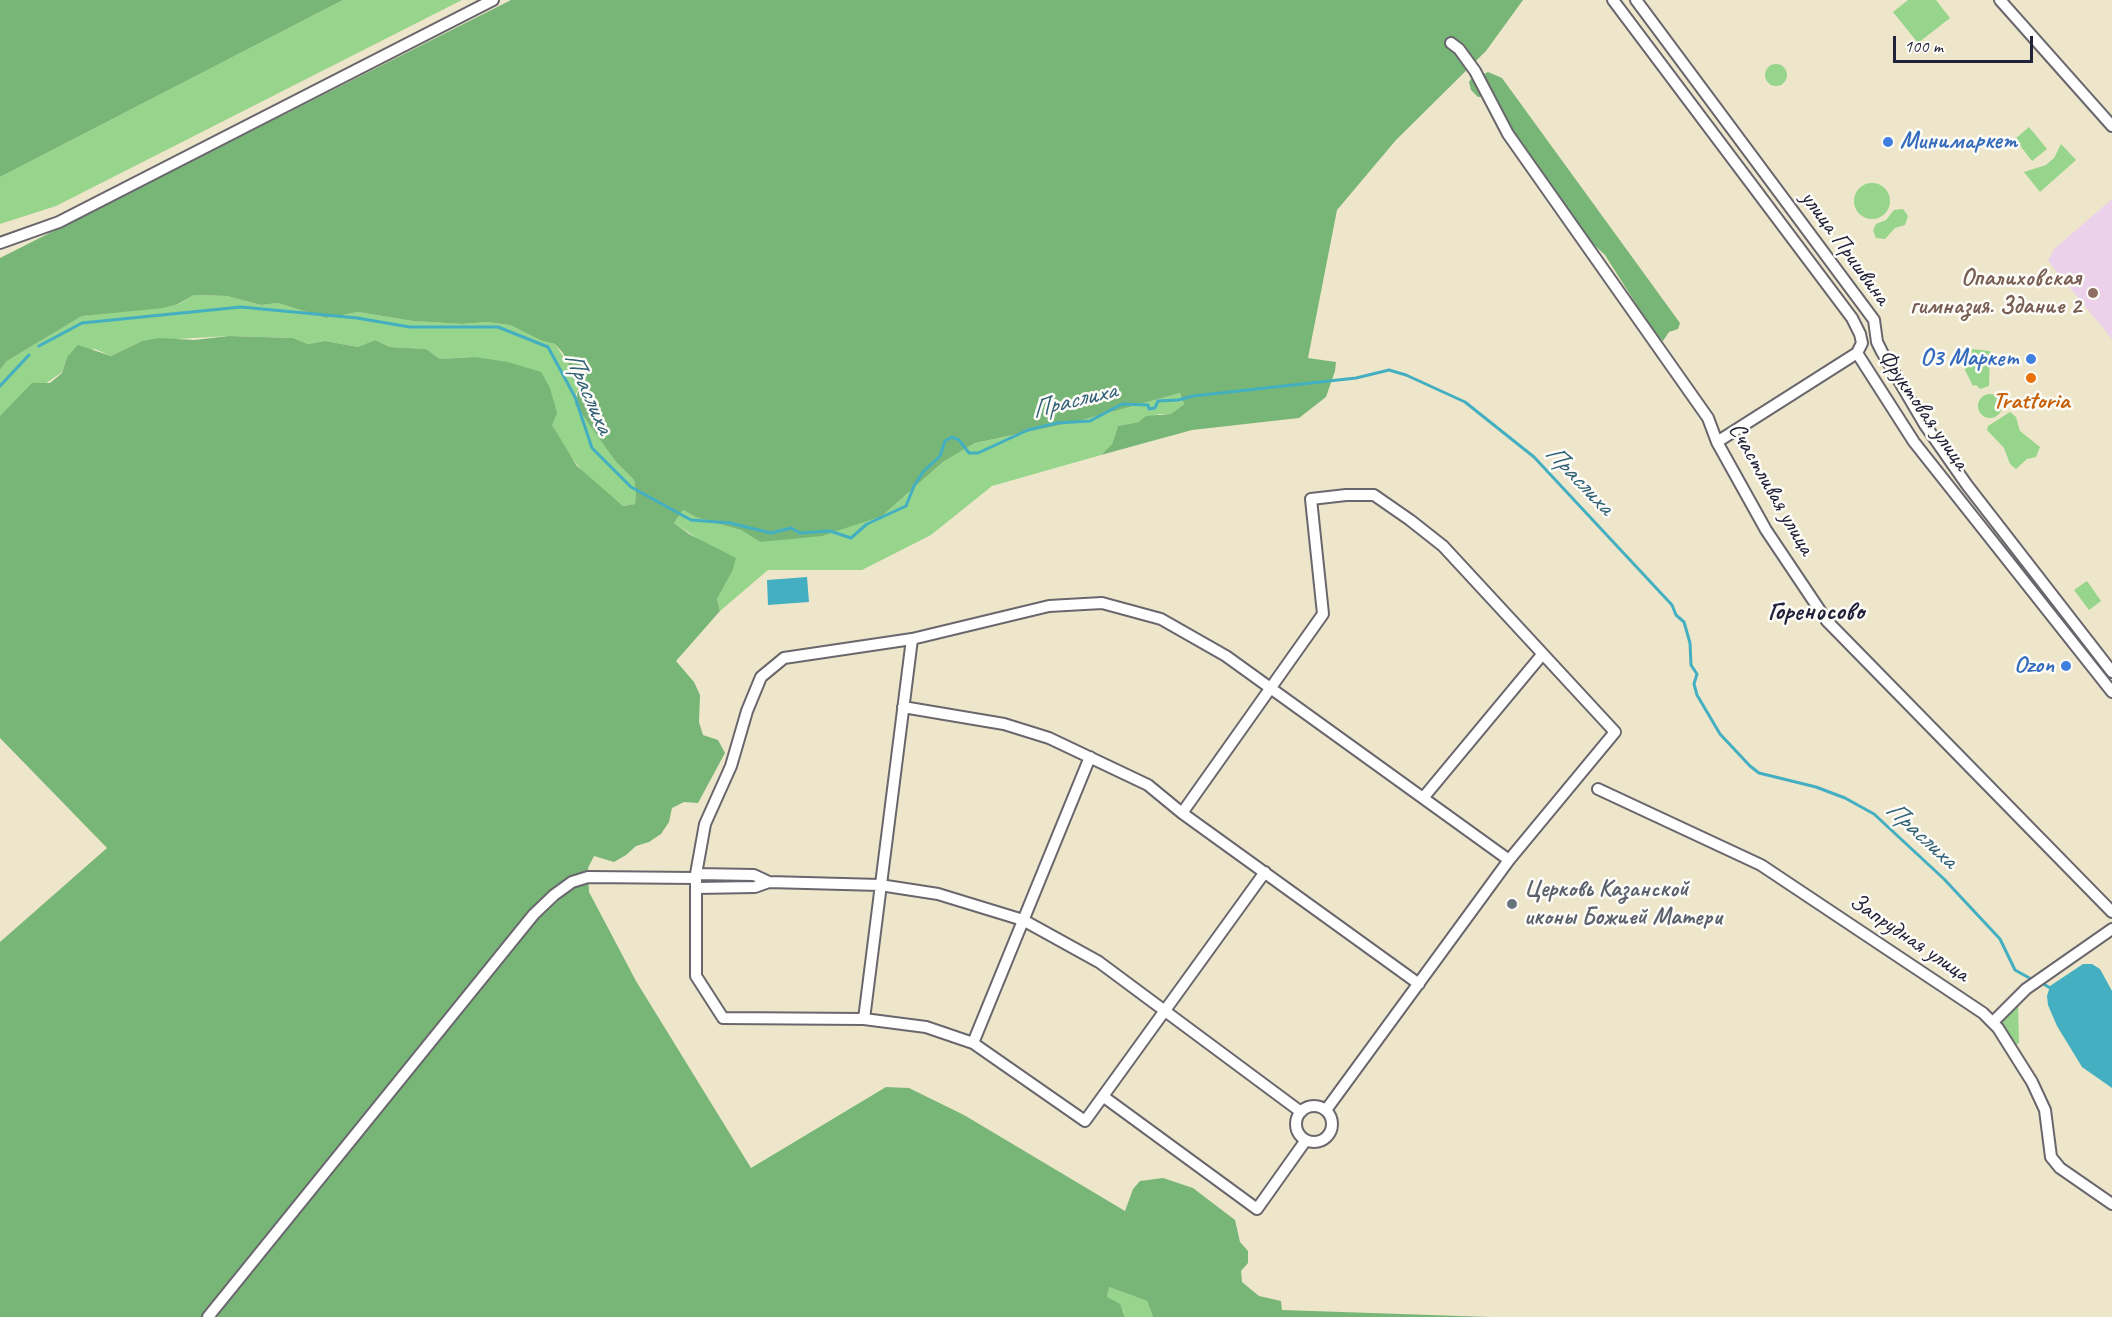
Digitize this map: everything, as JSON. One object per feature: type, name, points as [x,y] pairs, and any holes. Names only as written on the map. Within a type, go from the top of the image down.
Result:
[{"type":"street","points":[[0,243],[59,222],[493,0]]},
{"type":"street","name":"Фруктовая улица","points":[[1613,0],[1852,318],[1862,343],[1857,353],[1914,442],[2112,692]]},
{"type":"street","name":"улица Пришвина","points":[[1636,0],[1874,320],[1877,342],[1882,352],[1924,425],[1967,486],[2112,672]]},
{"type":"street","points":[[2000,0],[2110,122]]},
{"type":"street","name":"Счастливая улица","points":[[1451,43],[1459,49],[1475,71],[1508,134],[1708,418],[1717,442],[1766,530],[1827,621],[2112,912]]},
{"type":"street","points":[[1717,442],[1857,353]]},
{"type":"street","points":[[1182,813],[1323,614],[1311,499],[1374,495],[1443,546],[1541,656],[1615,732],[1509,860],[1326,1110]]},
{"type":"street","points":[[1265,872],[1085,1121],[973,1043],[926,1027],[864,1019],[723,1018],[696,976],[696,880],[705,824],[731,766],[747,711],[761,677],[784,658],[912,639],[1049,606],[1102,603],[1161,619],[1226,656],[1509,860]]},
{"type":"street","points":[[864,1019],[912,639]]},
{"type":"street","points":[[1423,798],[1541,656]]},
{"type":"street","points":[[903,706],[1004,724],[1049,738],[1148,785],[1182,813],[1419,984]]},
{"type":"street","points":[[973,1043],[1090,757]]},
{"type":"street","name":"Запрудная улица","points":[[1598,789],[1761,865],[1993,1022],[2032,1082],[2045,1110],[2051,1157],[2060,1168],[2112,1204]]},
{"type":"street","points":[[208,1317],[534,914],[572,882],[588,877],[696,880],[754,875],[769,882],[880,885],[938,894],[1023,920],[1099,962],[1301,1112]]},
{"type":"street","points":[[1993,1022],[2026,989],[2112,929]]},
{"type":"street","points":[[1104,1097],[1257,1209],[1306,1140]]},
{"type":"street","points":[[1309,1107],[1326,1110],[1332,1119],[1332,1130],[1326,1138],[1316,1142],[1306,1140],[1298,1132],[1296,1122],[1301,1112],[1309,1107]]},
{"type":"shaded area","name":"Опалиховская гимназия. Здание 2","points":[[2112,199],[2112,339],[2048,261],[2054,249]]},
{"type":"green space","points":[[0,0],[343,0],[0,177]]},
{"type":"green space","points":[[343,0],[462,0],[56,206],[0,224],[0,177]]},
{"type":"green space","points":[[511,0],[1523,0],[1486,51],[1396,140],[1337,210],[1308,358],[1336,362],[1335,371],[1326,397],[1299,418],[1192,430],[1101,455],[1112,444],[1118,426],[1139,422],[1146,416],[1171,414],[1184,404],[1180,393],[1079,421],[975,443],[943,462],[882,516],[822,536],[760,542],[741,530],[698,518],[683,510],[674,523],[689,534],[736,558],[732,572],[717,599],[720,611],[676,661],[694,682],[700,695],[699,722],[703,735],[718,740],[725,753],[698,803],[684,802],[672,808],[669,822],[661,834],[649,842],[636,846],[614,862],[594,856],[588,868],[589,892],[636,981],[751,1168],[886,1087],[909,1088],[964,1115],[1125,1211],[1133,1189],[1140,1181],[1163,1178],[1193,1188],[1235,1220],[1240,1242],[1248,1251],[1248,1263],[1241,1271],[1242,1282],[1259,1296],[1281,1301],[1282,1310],[1490,1317],[1153,1317],[1147,1301],[1109,1287],[1107,1297],[1120,1304],[1125,1317],[0,1317],[0,942],[107,848],[0,738],[0,416],[32,383],[50,383],[62,373],[67,357],[78,345],[111,356],[142,341],[159,338],[194,340],[229,336],[293,338],[308,344],[325,341],[358,347],[375,340],[390,347],[426,349],[440,359],[475,357],[508,362],[541,372],[550,388],[557,413],[552,425],[577,466],[623,506],[635,504],[636,492],[634,480],[616,462],[575,404],[579,386],[563,353],[555,344],[542,341],[510,325],[487,322],[462,324],[413,321],[358,312],[326,318],[278,303],[261,305],[227,296],[194,295],[178,304],[163,308],[82,316],[7,361],[0,370],[0,258]]},
{"type":"green space","points":[[1908,0],[1936,0],[1950,18],[1918,43],[1893,12]]},
{"type":"green space","points":[[1776,64],[1784,67],[1787,75],[1784,83],[1776,86],[1768,83],[1765,75],[1768,67]]},
{"type":"green space","points":[[1488,72],[1502,78],[1680,323],[1678,329],[1669,332],[1663,341],[1655,334],[1605,255],[1591,242],[1515,133],[1493,96],[1478,97],[1471,90],[1469,82],[1472,77]]},
{"type":"green space","points":[[2029,127],[2047,149],[2032,161],[2015,139]]},
{"type":"green space","points":[[2061,144],[2076,160],[2040,192],[2024,172],[2046,165],[2054,158]]},
{"type":"green space","points":[[1872,183],[1885,188],[1890,201],[1885,214],[1872,219],[1859,214],[1854,201],[1859,188]]},
{"type":"green space","points":[[1903,209],[1908,216],[1905,225],[1895,228],[1885,239],[1876,238],[1873,230],[1876,224],[1886,220],[1894,210]]},
{"type":"green space","points":[[194,295],[227,296],[261,305],[278,303],[326,318],[358,312],[413,321],[462,324],[487,322],[510,325],[542,341],[555,344],[575,374],[579,386],[575,397],[616,462],[634,480],[635,504],[623,506],[585,475],[563,446],[552,425],[475,357],[440,359],[426,349],[390,347],[375,340],[358,347],[325,341],[308,344],[293,338],[229,336],[142,341],[111,356],[95,349],[67,357],[62,372],[0,416],[0,370],[7,361],[82,316],[179,304]]},
{"type":"green space","points":[[1971,349],[1990,351],[1989,386],[1980,389],[1976,385],[1973,386],[1963,366],[1966,365],[1964,355]]},
{"type":"green space","points":[[1180,393],[1184,404],[1171,414],[1159,414],[1139,422],[1118,426],[1112,444],[1101,455],[992,486],[931,535],[862,570],[768,570],[720,611],[717,599],[732,572],[706,544],[674,523],[683,510],[698,518],[741,530],[760,542],[882,516],[943,462],[975,443],[1079,421]]},
{"type":"green space","points":[[1990,394],[1999,397],[2002,406],[1999,415],[1990,418],[1981,415],[1978,406],[1981,397]]},
{"type":"green space","points":[[2010,412],[2016,417],[2020,431],[2040,447],[2036,457],[2027,459],[2016,469],[2010,464],[2004,448],[1987,430],[1988,426]]},
{"type":"green space","points":[[2087,581],[2101,601],[2089,610],[2074,590]]},
{"type":"green space","points":[[2018,1002],[2019,1043],[2016,1045],[2002,1026],[2003,1015]]},
{"type":"green space","points":[[1109,1287],[1147,1301],[1153,1317],[1125,1317],[1123,1310],[1107,1297]]},
{"type":"water","points":[[807,577],[809,602],[768,605],[767,580]]},
{"type":"water","points":[[2083,964],[2092,964],[2100,969],[2112,991],[2112,1088],[2082,1067],[2057,1026],[2048,1005],[2047,996],[2050,986]]},
{"type":"waterway","name":"Праслиха","points":[[39,346],[82,323],[241,307],[357,318],[410,327],[498,327],[548,347],[575,397],[592,448],[631,487],[691,520],[730,523],[771,533],[791,528],[800,533],[830,531],[851,538],[867,524],[906,506],[923,472],[940,456],[945,441],[952,437],[959,440],[969,453],[978,453],[1028,430],[1057,423],[1090,421],[1122,404],[1148,405],[1149,409],[1155,408],[1158,401],[1356,378],[1389,370],[1406,375],[1465,402],[1534,457],[1672,605],[1676,615],[1684,622],[1690,643],[1691,665],[1697,674],[1694,684],[1697,695],[1720,734],[1750,766],[1759,773],[1816,787],[1845,798],[1874,814],[1944,879],[2000,939],[2015,970],[2033,980]]},
{"type":"waterway","name":"Праслиха","points":[[0,386],[29,355]]},
{"type":"waterway","name":"Праслиха","points":[[2040,982],[2052,989]]},
{"type":"place","name":"Минимаркет","points":[[1888,142]]},
{"type":"place","name":"Опалиховская гимназия. Здание 2","points":[[2093,293]]},
{"type":"place","name":"О3 Маркет","points":[[2031,359]]},
{"type":"place","name":"Trattoria","points":[[2031,378]]},
{"type":"place","name":"Ozon","points":[[2066,666]]},
{"type":"place","name":"Церковь Казанской иконы Божией Матери","points":[[1512,904]]},
{"type":"district","name":"Гореносово","points":[[1816,612]]}]
